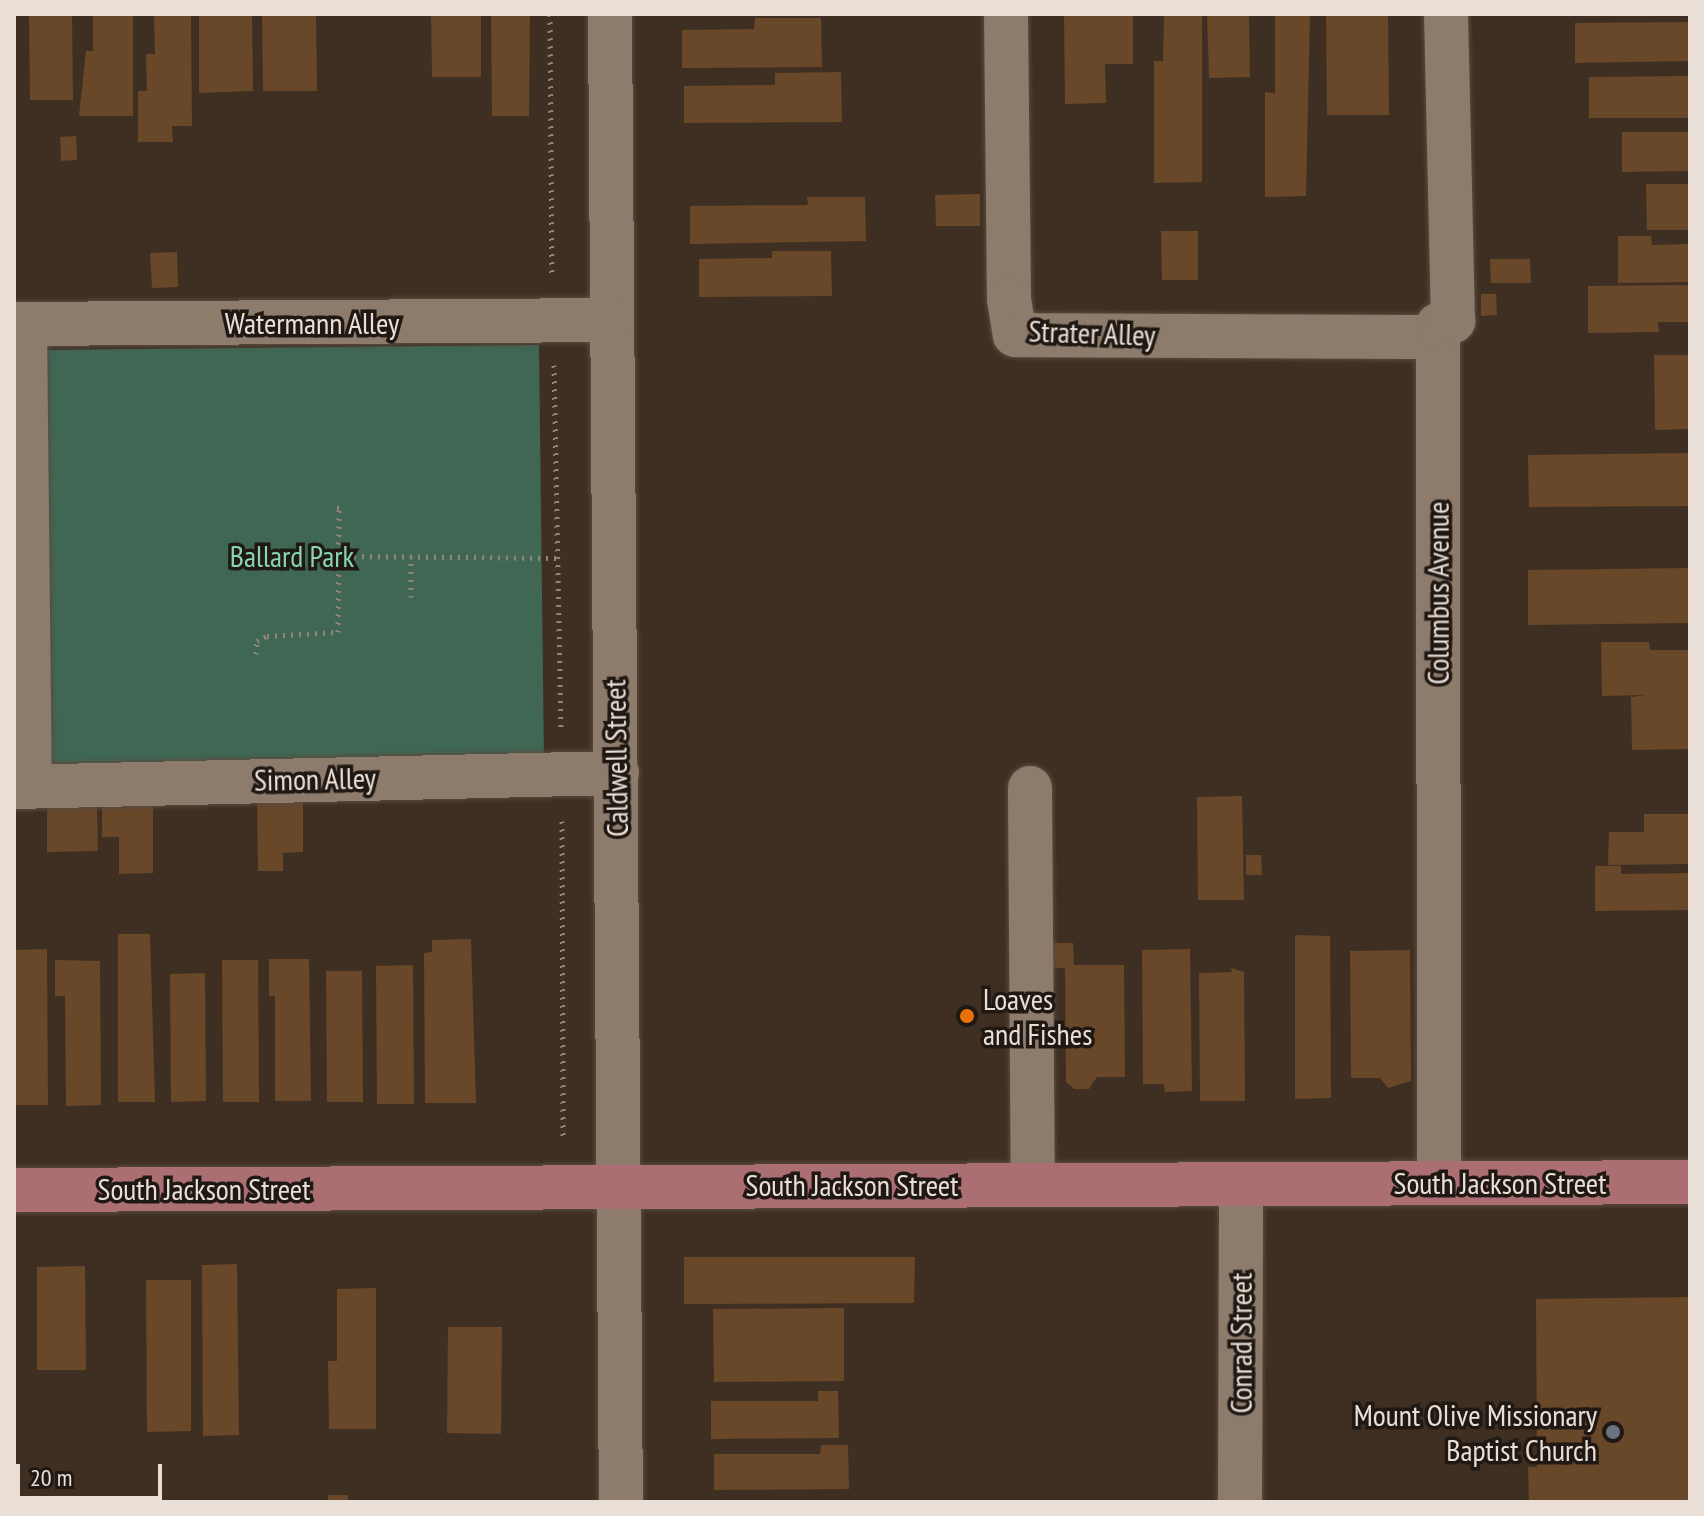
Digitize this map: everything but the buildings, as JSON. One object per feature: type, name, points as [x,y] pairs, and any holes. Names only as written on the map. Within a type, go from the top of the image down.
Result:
[{"type":"main road","name":"South Jackson Street","points":[[14,1190],[1690,1182]]},
{"type":"street","name":"Caldwell Street","points":[[610,14],[621,1502]]},
{"type":"street","name":"Strater Alley","points":[[1006,14],[1009,299],[1015,335],[1438,337]]},
{"type":"street","name":"Columbus Avenue","points":[[1439,1183],[1438,325],[1453,321],[1446,14]]},
{"type":"street","name":"Watermann Alley","points":[[19,324],[610,320]]},
{"type":"street","points":[[19,324],[22,786]]},
{"type":"street","name":"Simon Alley","points":[[22,786],[617,773]]},
{"type":"street","points":[[1030,788],[1033,1184]]},
{"type":"street","name":"Conrad Street","points":[[1240,1502],[1241,1185]]},
{"type":"path","points":[[256,654],[257,641],[267,636],[338,632],[339,508],[332,507]]},
{"type":"path","points":[[338,556],[558,558]]},
{"type":"path","points":[[411,557],[411,597]]},
{"type":"green space","name":"Ballard Park","points":[[539,345],[544,763],[45,768],[40,350]]},
{"type":"place","name":"Loaves and Fishes","points":[[967,1016]]},
{"type":"place","name":"Mount Olive Missionary Baptist Church","points":[[1613,1432]]}]
